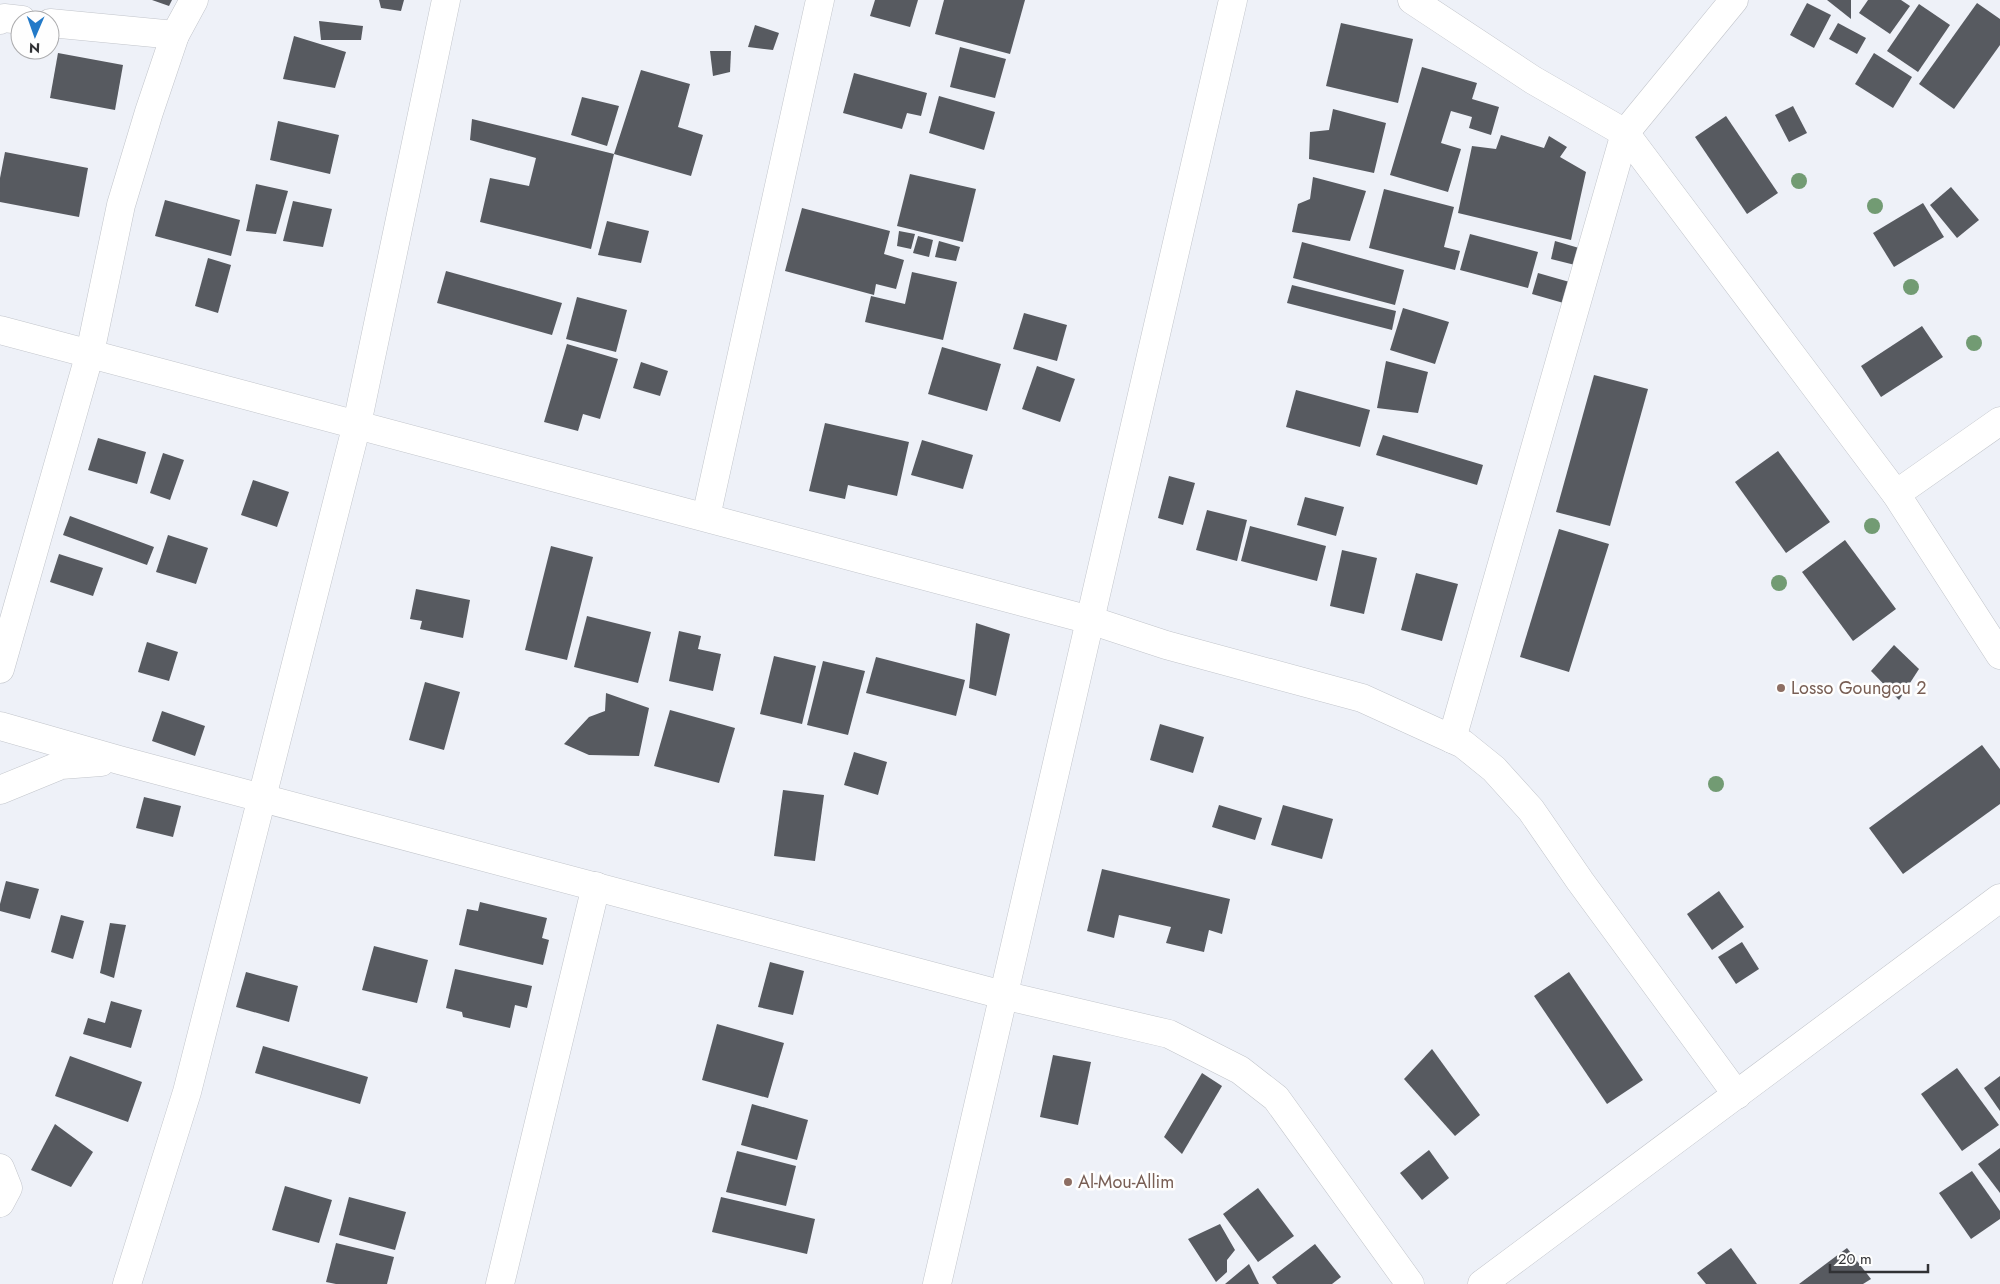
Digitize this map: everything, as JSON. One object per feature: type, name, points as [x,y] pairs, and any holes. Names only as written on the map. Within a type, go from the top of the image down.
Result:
[{"type":"street","points":[[0,669],[90,353],[121,205],[175,35],[194,0]]},
{"type":"street","points":[[127,1284],[187,1092],[358,424],[446,0]]},
{"type":"street","points":[[706,517],[820,0]]},
{"type":"street","points":[[936,1284],[1233,0]]},
{"type":"street","points":[[1412,0],[1533,80],[1625,133],[1896,494],[2000,655]]},
{"type":"street","points":[[1452,738],[1625,133],[1734,0]]},
{"type":"street","points":[[60,24],[175,35]]},
{"type":"street","points":[[0,330],[1090,620],[1166,645],[1362,698],[1452,738],[1463,744],[1494,768],[1531,810],[1580,881],[1737,1095]]},
{"type":"street","points":[[1896,494],[2000,421]]},
{"type":"street","points":[[0,726],[119,760],[1003,995],[1169,1034],[1240,1070],[1276,1098],[1410,1284]]},
{"type":"street","points":[[0,790],[61,765],[119,760]]},
{"type":"street","points":[[500,1284],[596,886]]},
{"type":"street","points":[[1482,1284],[2000,898]]},
{"type":"street","points":[[0,1168],[8,1188],[0,1203]]},
{"type":"building","points":[[152,0],[172,0],[169,6]]},
{"type":"building","points":[[379,0],[404,0],[401,11],[381,8]]},
{"type":"building","points":[[875,0],[918,0],[910,27],[870,16]]},
{"type":"building","points":[[944,0],[1025,0],[1010,54],[935,34]]},
{"type":"building","points":[[1827,0],[1851,0],[1851,19]]},
{"type":"building","points":[[1868,0],[1901,0],[1910,6],[1890,34],[1859,13]]},
{"type":"building","points":[[1807,3],[1831,15],[1814,48],[1790,35]]},
{"type":"building","points":[[1977,3],[2000,19],[2000,45],[1954,109],[1919,84]]},
{"type":"building","points":[[1919,4],[1950,25],[1918,72],[1887,51]]},
{"type":"building","points":[[319,21],[363,26],[361,40],[321,40]]},
{"type":"building","points":[[1341,23],[1413,39],[1398,103],[1326,86]]},
{"type":"building","points":[[1838,23],[1866,38],[1857,54],[1829,39]]},
{"type":"building","points":[[755,25],[779,33],[773,50],[748,47]]},
{"type":"building","points":[[294,36],[346,52],[335,88],[283,79]]},
{"type":"building","points":[[960,47],[1006,59],[995,98],[950,87]]},
{"type":"building","points":[[710,51],[731,51],[730,72],[713,76]]},
{"type":"building","points":[[60,53],[123,65],[115,110],[50,98],[57,60],[60,60]]},
{"type":"building","points":[[1874,53],[1912,77],[1893,108],[1855,84]]},
{"type":"building","points":[[1422,67],[1477,83],[1472,99],[1499,107],[1491,135],[1469,128],[1472,117],[1451,111],[1441,143],[1461,149],[1448,192],[1390,175]]},
{"type":"building","points":[[641,70],[690,84],[678,127],[703,135],[691,176],[614,154]]},
{"type":"building","points":[[854,73],[927,93],[921,116],[907,113],[902,129],[843,113]]},
{"type":"building","points":[[939,96],[995,112],[984,150],[929,133]]},
{"type":"building","points":[[582,97],[619,106],[607,146],[571,135]]},
{"type":"building","points":[[1793,106],[1807,133],[1789,142],[1775,115]]},
{"type":"building","points":[[1333,109],[1386,123],[1374,173],[1309,159],[1310,132],[1329,130]]},
{"type":"building","points":[[1726,116],[1778,193],[1747,214],[1695,137]]},
{"type":"building","points":[[472,119],[614,154],[591,249],[480,222],[490,178],[529,186],[536,158],[470,140]]},
{"type":"building","points":[[278,121],[339,135],[330,174],[270,160]]},
{"type":"building","points":[[1501,135],[1544,148],[1549,136],[1567,147],[1560,157],[1586,172],[1571,240],[1458,213],[1472,146],[1496,149]]},
{"type":"building","points":[[5,152],[88,168],[79,217],[0,202],[0,178]]},
{"type":"building","points":[[910,174],[976,189],[963,242],[897,226]]},
{"type":"building","points":[[1313,177],[1366,191],[1350,241],[1292,232],[1298,204],[1310,199]]},
{"type":"building","points":[[256,184],[288,191],[276,234],[246,231]]},
{"type":"building","points":[[1951,187],[1979,220],[1957,238],[1930,205]]},
{"type":"building","points":[[1384,189],[1454,207],[1444,247],[1460,251],[1455,270],[1369,248]]},
{"type":"building","points":[[165,200],[240,220],[231,256],[155,236]]},
{"type":"building","points":[[293,201],[332,209],[323,247],[283,241]]},
{"type":"building","points":[[1923,203],[1944,237],[1894,267],[1873,233]]},
{"type":"building","points":[[802,208],[890,231],[884,254],[904,260],[896,289],[876,284],[874,295],[785,271]]},
{"type":"building","points":[[607,221],[649,231],[641,263],[598,255]]},
{"type":"building","points":[[899,231],[915,234],[911,249],[897,246]]},
{"type":"building","points":[[1470,234],[1538,252],[1528,288],[1460,270]]},
{"type":"building","points":[[918,236],[933,240],[929,257],[913,253]]},
{"type":"building","points":[[939,241],[960,247],[956,261],[935,257]]},
{"type":"building","points":[[1555,241],[1579,248],[1575,265],[1551,259]]},
{"type":"building","points":[[1302,242],[1404,270],[1395,305],[1293,278]]},
{"type":"building","points":[[208,258],[231,265],[218,313],[195,306]]},
{"type":"building","points":[[446,271],[562,303],[552,335],[437,303]]},
{"type":"building","points":[[912,272],[957,282],[943,340],[865,322],[871,296],[905,304]]},
{"type":"building","points":[[1538,273],[1573,283],[1567,304],[1532,294]]},
{"type":"building","points":[[1292,285],[1396,311],[1392,330],[1287,303]]},
{"type":"building","points":[[577,297],[627,310],[616,352],[566,339]]},
{"type":"building","points":[[1403,308],[1449,322],[1435,364],[1390,350]]},
{"type":"building","points":[[1024,313],[1067,325],[1057,361],[1013,349]]},
{"type":"building","points":[[1922,326],[1943,357],[1881,397],[1861,366]]},
{"type":"building","points":[[567,344],[618,359],[600,419],[583,414],[578,431],[544,422]]},
{"type":"building","points":[[942,347],[1001,364],[987,411],[928,394]]},
{"type":"building","points":[[1386,361],[1428,372],[1418,413],[1377,408]]},
{"type":"building","points":[[641,362],[668,371],[660,396],[633,388]]},
{"type":"building","points":[[1037,366],[1075,379],[1060,422],[1022,409]]},
{"type":"building","points":[[1594,375],[1648,389],[1610,526],[1556,512]]},
{"type":"building","points":[[1296,390],[1370,410],[1360,447],[1286,427]]},
{"type":"building","points":[[825,423],[909,442],[897,496],[848,485],[845,499],[809,491]]},
{"type":"building","points":[[1383,435],[1483,465],[1477,485],[1376,455]]},
{"type":"building","points":[[98,438],[146,452],[137,484],[88,470]]},
{"type":"building","points":[[922,440],[973,455],[963,489],[911,475]]},
{"type":"building","points":[[1778,451],[1830,522],[1786,553],[1735,482]]},
{"type":"building","points":[[163,453],[184,460],[170,500],[150,493]]},
{"type":"building","points":[[1169,476],[1195,483],[1183,525],[1158,518]]},
{"type":"building","points":[[253,480],[289,492],[277,527],[241,515]]},
{"type":"building","points":[[1305,497],[1344,507],[1336,536],[1297,525]]},
{"type":"building","points":[[1207,510],[1247,520],[1237,561],[1196,550]]},
{"type":"building","points":[[70,516],[154,547],[147,565],[63,535]]},
{"type":"building","points":[[1250,526],[1326,546],[1317,581],[1241,561]]},
{"type":"building","points":[[1559,529],[1609,544],[1569,672],[1520,657]]},
{"type":"building","points":[[168,535],[208,548],[196,584],[156,572]]},
{"type":"building","points":[[1845,540],[1896,609],[1853,641],[1802,572]]},
{"type":"building","points":[[551,546],[593,557],[567,660],[525,650]]},
{"type":"building","points":[[1342,550],[1377,558],[1364,614],[1330,606]]},
{"type":"building","points":[[59,554],[103,568],[93,596],[50,582]]},
{"type":"building","points":[[1416,573],[1458,584],[1442,641],[1401,630]]},
{"type":"building","points":[[416,589],[470,600],[463,638],[420,629],[422,621],[410,619]]},
{"type":"building","points":[[587,616],[651,632],[638,683],[574,667]]},
{"type":"building","points":[[976,623],[1010,634],[996,696],[969,688]]},
{"type":"building","points":[[679,631],[701,636],[698,649],[721,654],[713,691],[669,681]]},
{"type":"building","points":[[147,642],[178,652],[169,681],[138,672]]},
{"type":"building","points":[[1894,645],[1919,669],[1899,700],[1871,671]]},
{"type":"building","points":[[774,656],[816,666],[802,724],[760,714]]},
{"type":"building","points":[[876,657],[965,680],[956,716],[866,693]]},
{"type":"building","points":[[823,661],[865,671],[848,735],[807,725]]},
{"type":"building","points":[[425,682],[460,692],[444,750],[409,740]]},
{"type":"building","points":[[606,693],[649,708],[639,756],[589,755],[564,744],[589,717],[605,711]]},
{"type":"building","points":[[670,710],[735,728],[719,783],[654,766]]},
{"type":"building","points":[[162,711],[205,726],[195,756],[152,741]]},
{"type":"building","points":[[1160,724],[1204,737],[1193,773],[1150,760]]},
{"type":"building","points":[[1982,745],[2000,769],[2000,804],[1903,874],[1869,828]]},
{"type":"building","points":[[854,752],[887,762],[878,795],[844,785]]},
{"type":"building","points":[[783,790],[824,795],[815,861],[774,856]]},
{"type":"building","points":[[144,797],[181,806],[173,837],[136,828]]},
{"type":"building","points":[[1219,805],[1262,818],[1255,840],[1212,827]]},
{"type":"building","points":[[1283,805],[1333,819],[1322,859],[1271,845]]},
{"type":"building","points":[[1102,869],[1230,899],[1222,934],[1209,930],[1204,952],[1166,943],[1171,927],[1119,915],[1114,938],[1087,931]]},
{"type":"building","points":[[6,881],[39,889],[30,919],[0,911]]},
{"type":"building","points":[[1719,891],[1744,927],[1712,950],[1687,914]]},
{"type":"building","points":[[480,902],[547,918],[542,938],[549,940],[543,965],[459,945],[467,909],[478,911]]},
{"type":"building","points":[[61,915],[84,921],[73,959],[51,952]]},
{"type":"building","points":[[110,923],[126,925],[114,978],[100,973]]},
{"type":"building","points":[[1742,942],[1759,969],[1736,984],[1718,957]]},
{"type":"building","points":[[374,946],[428,960],[417,1003],[362,990]]},
{"type":"building","points":[[770,962],[804,971],[793,1015],[758,1007]]},
{"type":"building","points":[[455,969],[532,986],[527,1008],[515,1005],[510,1028],[463,1017],[462,1012],[446,1008]]},
{"type":"building","points":[[246,972],[298,986],[289,1022],[236,1007]]},
{"type":"building","points":[[1569,972],[1643,1080],[1607,1104],[1534,996]]},
{"type":"building","points":[[111,1001],[142,1010],[131,1048],[83,1034],[88,1018],[105,1023]]},
{"type":"building","points":[[717,1024],[784,1043],[768,1098],[702,1080]]},
{"type":"building","points":[[263,1046],[368,1077],[360,1104],[255,1073]]},
{"type":"building","points":[[1432,1049],[1480,1115],[1455,1136],[1404,1079]]},
{"type":"building","points":[[1053,1055],[1091,1062],[1078,1125],[1040,1117]]},
{"type":"building","points":[[70,1056],[142,1082],[128,1122],[55,1096]]},
{"type":"building","points":[[1957,1068],[1999,1125],[1962,1151],[1921,1094]]},
{"type":"building","points":[[1202,1073],[1222,1086],[1182,1154],[1164,1137]]},
{"type":"building","points":[[2000,1076],[2000,1111],[1984,1088]]},
{"type":"building","points":[[752,1104],[808,1120],[797,1160],[741,1145]]},
{"type":"building","points":[[55,1124],[93,1152],[71,1187],[31,1170]]},
{"type":"building","points":[[2000,1148],[2000,1193],[1978,1164]]},
{"type":"building","points":[[1429,1150],[1449,1178],[1422,1200],[1400,1173]]},
{"type":"building","points":[[737,1151],[796,1166],[786,1206],[726,1192]]},
{"type":"building","points":[[1972,1171],[2000,1211],[2000,1219],[1971,1239],[1939,1193]]},
{"type":"building","points":[[285,1186],[332,1200],[319,1243],[272,1230]]},
{"type":"building","points":[[1258,1188],[1294,1236],[1258,1262],[1223,1214]]},
{"type":"building","points":[[349,1197],[406,1212],[395,1250],[339,1235]]},
{"type":"building","points":[[721,1197],[815,1219],[807,1254],[712,1232]]},
{"type":"building","points":[[1220,1224],[1235,1250],[1227,1260],[1227,1272],[1216,1282],[1188,1239]]},
{"type":"building","points":[[336,1243],[394,1257],[387,1284],[336,1284],[326,1282]]},
{"type":"building","points":[[1315,1244],[1341,1277],[1332,1284],[1277,1284],[1272,1277]]},
{"type":"building","points":[[1731,1248],[1757,1284],[1706,1284],[1697,1273]]},
{"type":"building","points":[[1847,1248],[1871,1279],[1863,1284],[1799,1284]]},
{"type":"building","points":[[1249,1264],[1259,1284],[1225,1284]]},
{"type":"place","name":"Losso Goungou 2","points":[[1781,688]]},
{"type":"place","name":"Al-Mou-Allim","points":[[1068,1182]]}]
